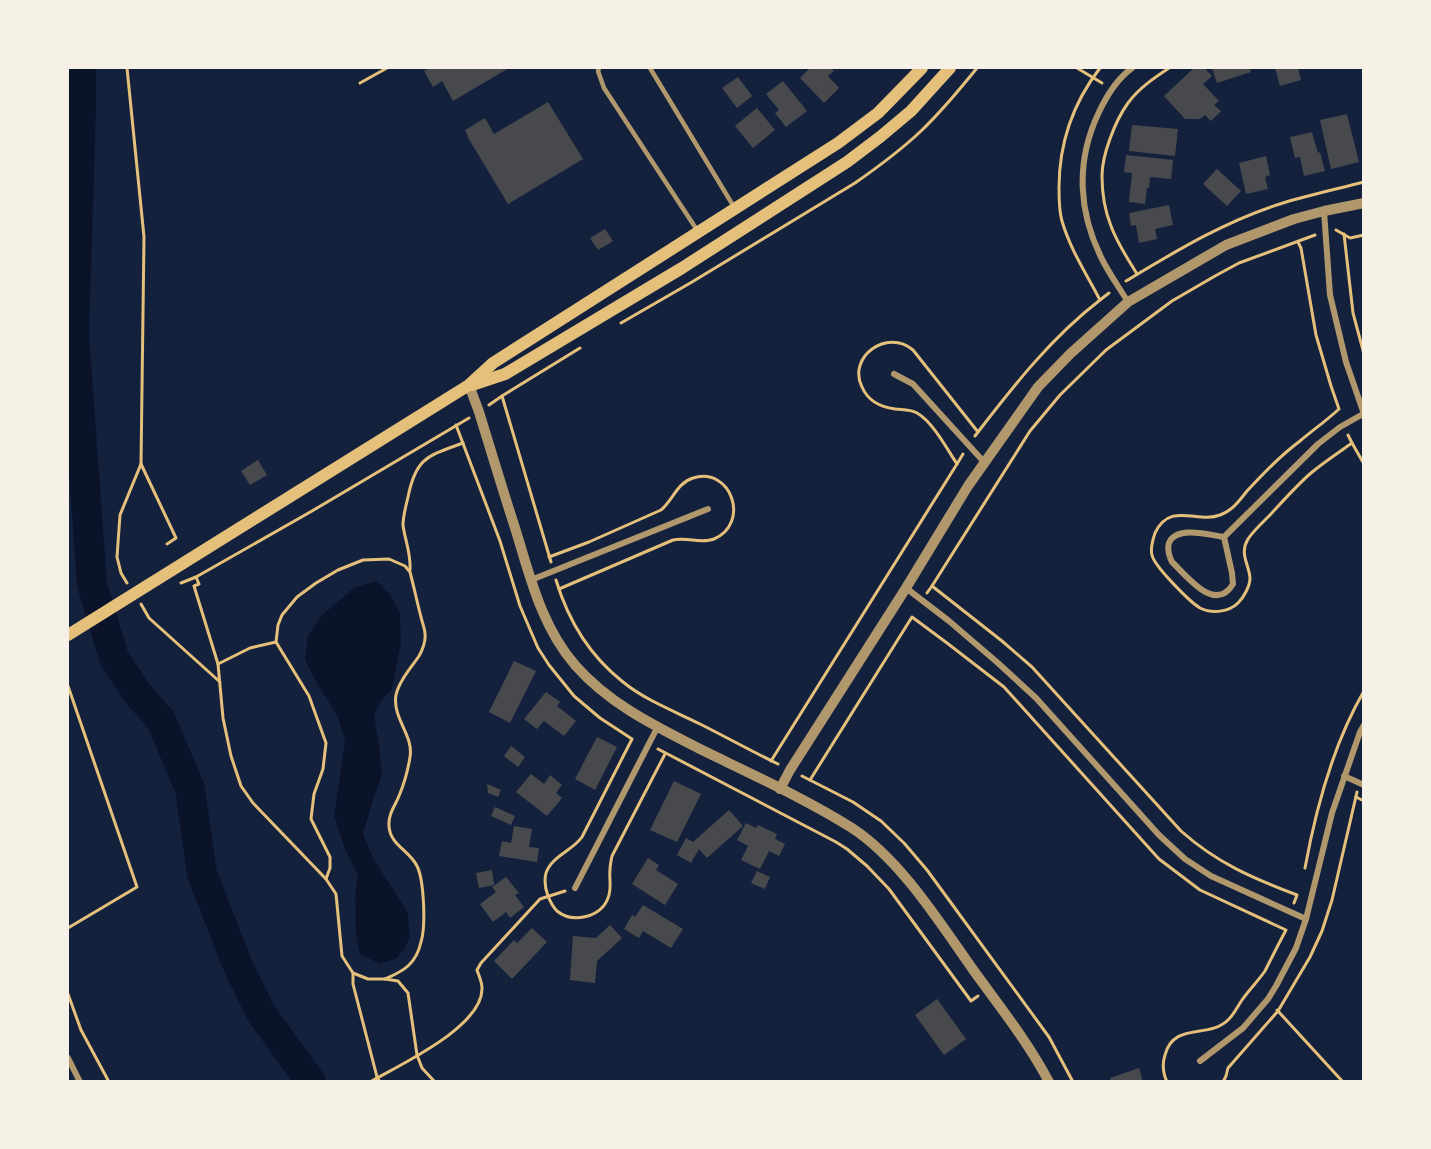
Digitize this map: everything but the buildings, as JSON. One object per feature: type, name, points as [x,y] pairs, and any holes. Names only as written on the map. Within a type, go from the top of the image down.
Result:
[{"type":"main road","points":[[70,634],[470,385],[493,363],[838,144],[878,113],[922,68]]},
{"type":"main road","points":[[470,385],[505,375],[710,250],[848,162],[911,111],[950,68]]},
{"type":"main road","points":[[699,232],[710,250]]},
{"type":"street","points":[[1128,302],[1104,262],[1092,235],[1084,207],[1082,174],[1092,126],[1111,89],[1131,68]]},
{"type":"street","points":[[780,789],[984,462],[1038,387],[1070,354],[1128,302],[1226,245],[1294,219],[1364,203]]},
{"type":"street","points":[[1224,537],[1318,444],[1343,425],[1363,414],[1346,362],[1330,295],[1324,211]]},
{"type":"street","points":[[894,374],[913,384],[984,462]]},
{"type":"street","points":[[470,385],[536,597],[557,639],[574,664],[596,687],[657,728],[780,789],[852,829],[874,845],[899,870],[932,911],[1042,1068],[1049,1082]]},
{"type":"street","points":[[531,580],[708,509]]},
{"type":"street","points":[[1183,532],[1224,537],[1233,584],[1225,593],[1214,596],[1205,593],[1172,562],[1168,547],[1173,538],[1183,532]]},
{"type":"street","points":[[906,588],[949,621],[1036,698],[1159,835],[1185,859],[1211,876],[1306,919]]},
{"type":"street","points":[[1200,1061],[1243,1028],[1268,999],[1296,948],[1306,919],[1332,813],[1364,725]]},
{"type":"street","points":[[575,888],[657,728]]},
{"type":"street","points":[[1344,776],[1361,784]]},
{"type":"street","points":[[68,1058],[80,1082]]},
{"type":"lane","points":[[599,68],[604,88],[699,232]]},
{"type":"lane","points":[[650,68],[735,208]]},
{"type":"path","points":[[127,68],[144,237],[141,464],[176,538],[167,544]]},
{"type":"path","points":[[360,83],[387,68]]},
{"type":"path","points":[[1077,68],[1111,89]]},
{"type":"path","points":[[1100,68],[1092,77],[1071,116],[1064,136],[1059,198],[1062,220],[1073,248],[1101,300]]},
{"type":"path","points":[[1137,274],[1111,227],[1102,176],[1105,155],[1128,104],[1146,84],[1169,68]]},
{"type":"path","points":[[771,761],[968,445],[1024,372],[1087,310],[1137,274],[1224,227],[1282,203],[1364,182]]},
{"type":"path","points":[[810,780],[1030,431],[1060,395],[1106,350],[1172,301],[1239,263],[1335,229],[1350,238],[1364,235]]},
{"type":"path","points":[[1344,234],[1353,313],[1364,354]]},
{"type":"path","points":[[1298,242],[1301,248],[1316,335],[1343,425],[1364,464]]},
{"type":"path","points":[[957,464],[936,431],[919,414],[907,409],[880,406],[869,399],[861,386],[858,372],[860,364],[873,348],[880,344],[890,342],[908,346],[978,432]]},
{"type":"path","points":[[186,581],[312,511],[502,396],[565,608],[576,629],[594,654],[623,682],[650,699],[790,770]]},
{"type":"path","points":[[1339,409],[1269,467],[1227,511],[1204,518],[1175,515],[1166,520],[1158,527],[1152,544],[1152,556],[1156,566],[1200,608],[1215,612],[1232,608],[1240,602],[1248,587],[1250,578],[1244,554],[1249,538],[1312,472],[1352,443]]},
{"type":"path","points":[[456,425],[500,542],[519,606],[538,648],[574,696],[600,718],[633,739],[638,738],[649,743],[665,754],[847,849],[874,872],[889,889],[971,1001],[988,990]]},
{"type":"path","points":[[385,979],[402,972],[413,963],[422,942],[422,880],[416,865],[394,842],[389,832],[388,822],[399,797],[411,753],[408,739],[396,712],[396,695],[406,674],[421,654],[426,636],[410,572],[411,558],[403,523],[411,481],[419,466],[428,457],[463,443]]},
{"type":"path","points":[[326,879],[330,868],[330,857],[310,819],[314,794],[323,769],[326,743],[309,696],[276,642],[278,625],[282,615],[297,597],[338,570],[363,560],[389,559],[405,566],[410,572]]},
{"type":"path","points":[[196,577],[199,584],[194,586],[218,664],[223,718],[231,756],[241,786],[253,803],[326,879],[336,894],[342,956],[353,973],[353,984],[380,1082]]},
{"type":"path","points":[[932,586],[1032,667],[1193,842],[1232,868],[1297,895],[1286,930],[1264,972],[1229,1019],[1210,1030],[1180,1035],[1170,1045],[1164,1059],[1164,1074],[1167,1082]]},
{"type":"path","points":[[912,617],[1004,687],[1159,858],[1200,890],[1286,930]]},
{"type":"path","points":[[218,664],[250,648],[276,642]]},
{"type":"path","points":[[68,686],[137,887],[68,928]]},
{"type":"path","points":[[633,739],[582,837],[555,860],[547,871],[544,885],[557,911],[573,918],[586,916],[594,914],[607,901],[610,891],[612,856],[665,754]]},
{"type":"path","points":[[1223,1082],[1228,1068],[1278,1011],[1310,957],[1322,931],[1332,900],[1361,784]]},
{"type":"path","points":[[1356,797],[1364,801]]},
{"type":"path","points":[[370,1082],[442,1040],[474,1012],[481,999],[483,988],[477,970],[481,963],[540,899],[575,888]]},
{"type":"path","points":[[353,973],[368,979],[398,981],[408,993],[417,1055],[422,1068],[435,1082]]},
{"type":"path","points":[[68,994],[81,1030],[110,1082]]},
{"type":"path","points":[[1268,999],[1342,1082]]},
{"type":"water","points":[[376,581],[389,593],[400,612],[401,643],[392,689],[381,701],[374,715],[382,774],[363,834],[373,858],[408,913],[410,937],[397,958],[380,964],[360,954],[356,935],[355,895],[358,876],[344,847],[334,816],[345,742],[338,717],[305,659],[308,636],[320,617],[355,587]]},
{"type":"waterway","points":[[81,68],[74,335],[92,584],[114,658],[137,693],[161,720],[190,789],[202,874],[238,966],[261,1013],[311,1082]]}]
